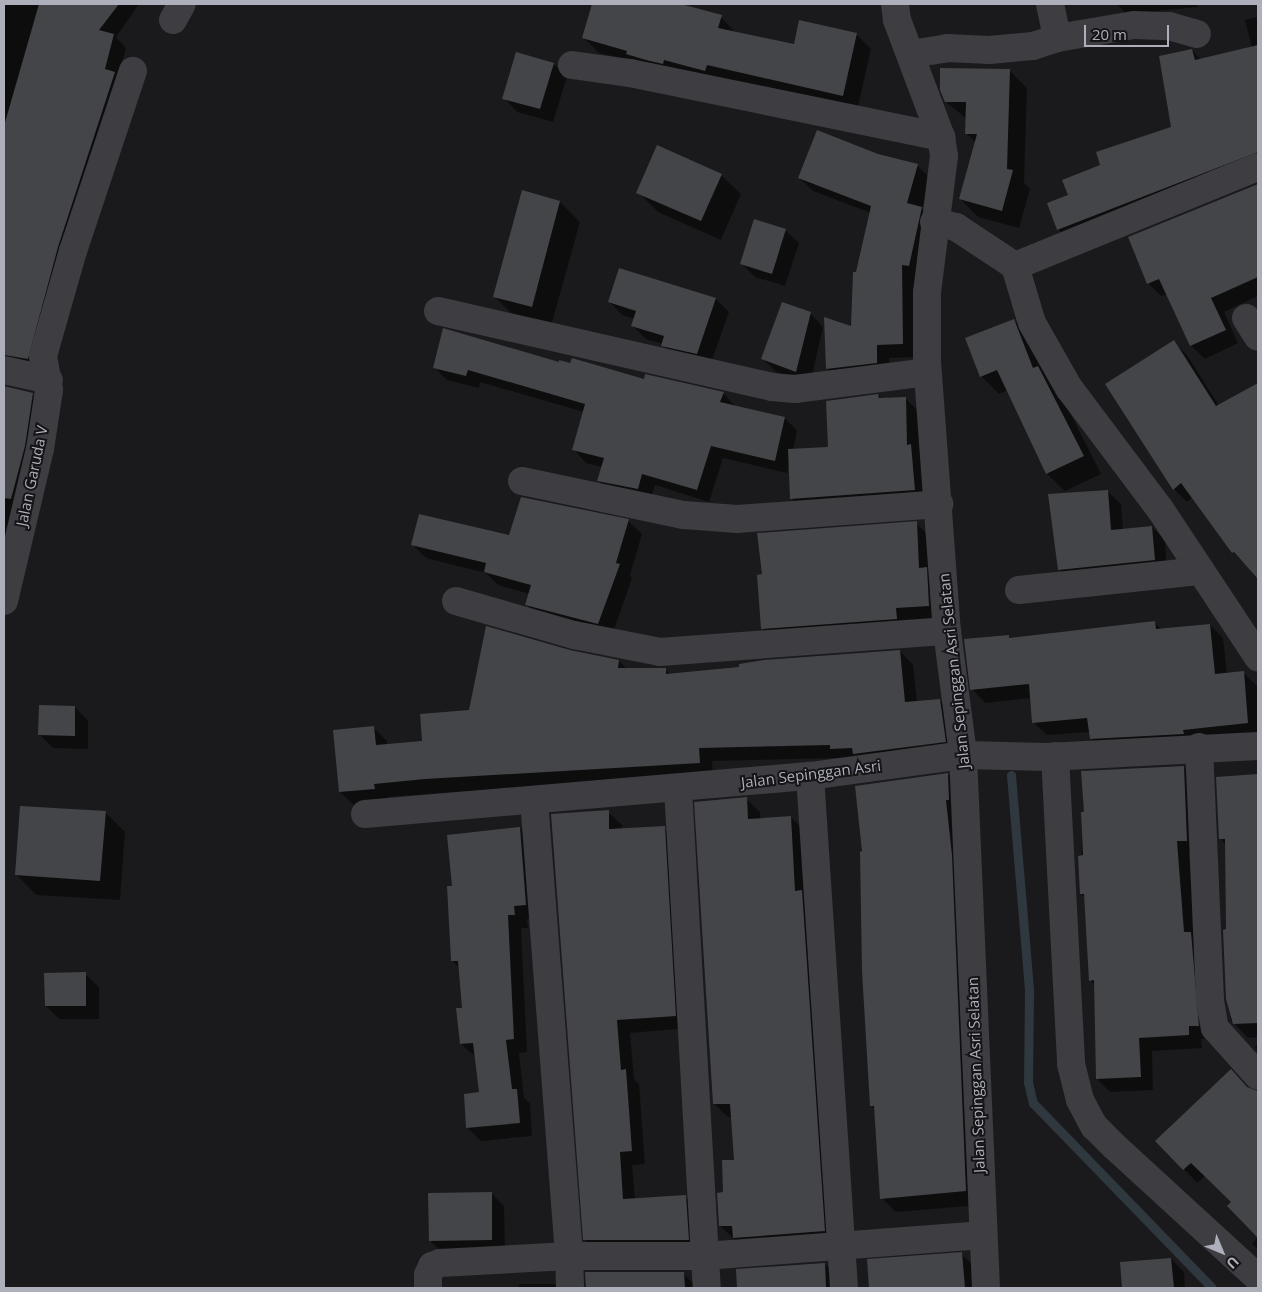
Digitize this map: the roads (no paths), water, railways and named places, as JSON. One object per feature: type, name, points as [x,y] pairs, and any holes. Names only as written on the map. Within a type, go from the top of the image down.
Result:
[{"type":"street","name":"Jalan Sepinggan Asri Selatan","points":[[895,4],[897,20],[941,137],[945,224],[927,293],[928,372],[939,504],[946,630],[972,755],[983,1235],[986,1288]]},
{"type":"street","points":[[1048,41],[1050,4]]},
{"type":"street","points":[[911,54],[947,48],[988,50],[1134,25],[1169,26],[1197,34]]},
{"type":"street","points":[[572,65],[630,73],[941,137]]},
{"type":"street","points":[[4,370],[49,380],[43,356],[73,251],[132,71]]},
{"type":"street","points":[[1012,264],[1258,167]]},
{"type":"street","points":[[945,224],[1012,264],[1032,323],[1069,388],[1160,509],[1258,657]]},
{"type":"street","points":[[438,311],[772,388],[795,389],[928,372]]},
{"type":"street","name":"Jalan Garuda V","points":[[4,601],[40,449],[49,380]]},
{"type":"street","points":[[522,481],[684,515],[737,519],[939,504]]},
{"type":"street","points":[[1019,590],[1201,571]]},
{"type":"street","points":[[456,601],[574,635],[660,652],[946,630]]},
{"type":"street","name":"Jalan Sepinggan Asri","points":[[364,814],[810,776],[972,755],[1051,756],[1199,747],[1258,746]]},
{"type":"street","points":[[1199,747],[1210,1001],[1215,1028],[1258,1076]]},
{"type":"street","points":[[1051,756],[1071,1064],[1080,1100],[1094,1126],[1258,1278]]},
{"type":"street","points":[[810,776],[844,1288]]},
{"type":"street","points":[[678,788],[707,1288]]},
{"type":"street","points":[[534,800],[570,1288]]},
{"type":"street","points":[[428,1288],[428,1275],[432,1266],[440,1263],[569,1256],[705,1256],[841,1244],[983,1235]]},
{"type":"waterway","points":[[1011,775],[1029,991],[1028,1082],[1033,1103],[1212,1288]]}]
